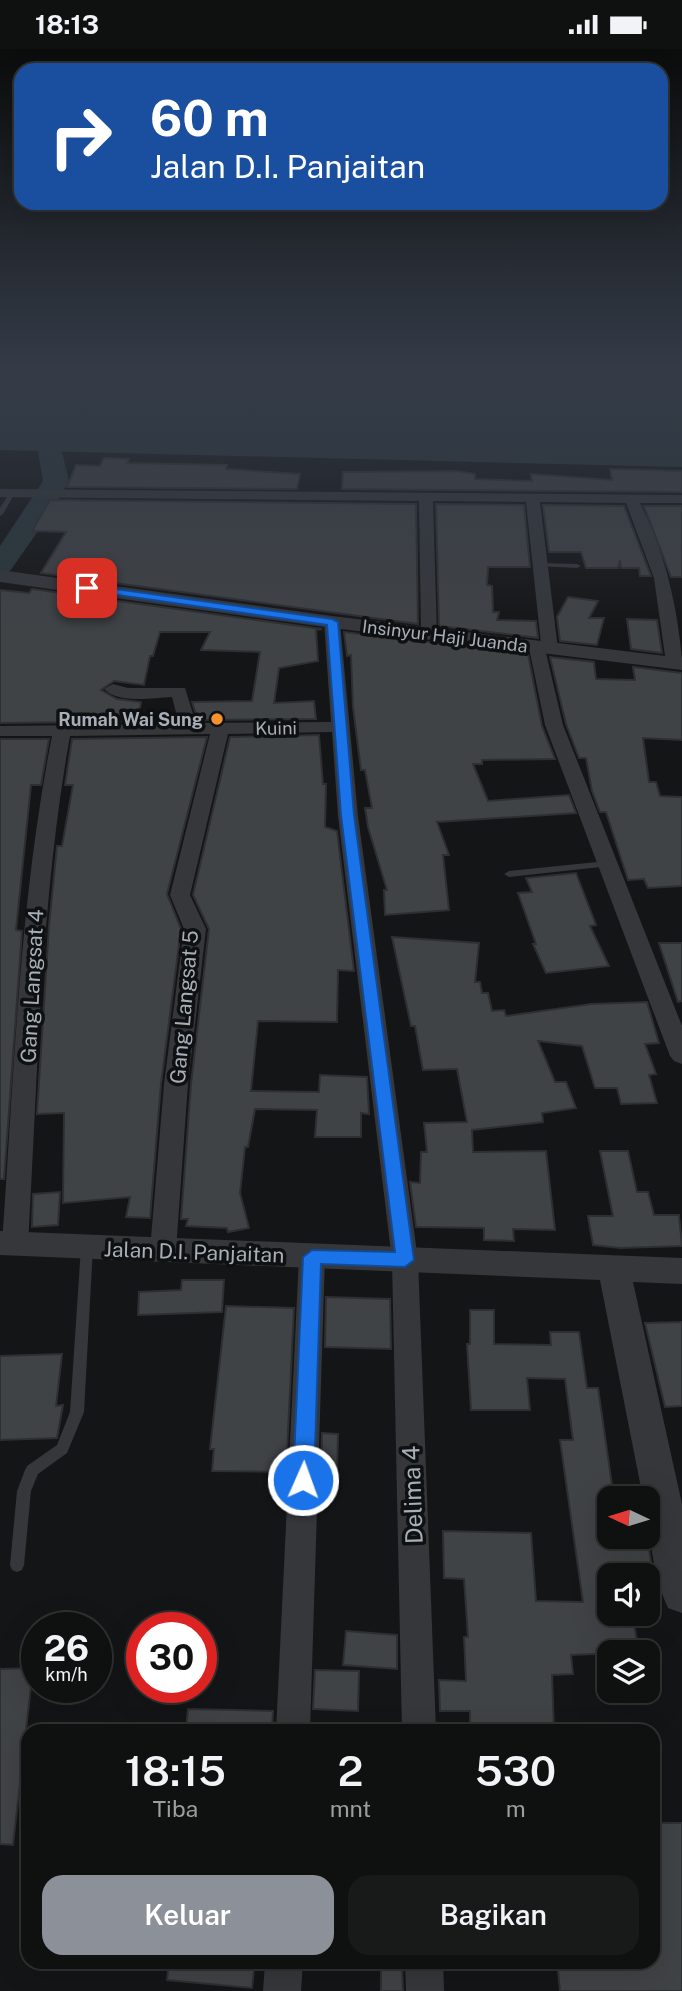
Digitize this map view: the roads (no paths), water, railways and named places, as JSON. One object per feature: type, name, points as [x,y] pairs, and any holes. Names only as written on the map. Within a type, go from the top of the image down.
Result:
[{"type":"street","points":[[12,493],[682,499]]},
{"type":"street","points":[[426,496],[429,634]]},
{"type":"street","points":[[532,497],[540,565],[543,648],[551,715],[682,1056]]},
{"type":"street","points":[[631,498],[657,554],[678,664]]},
{"type":"street","name":"Insinyur Haji Juanda","points":[[3,577],[332,622],[678,664]]},
{"type":"street","name":"Delima 4","points":[[332,622],[343,727],[348,815],[405,1260],[419,1724]]},
{"type":"street","points":[[113,689],[127,693],[179,692],[189,729]]},
{"type":"street","name":"Kuini","points":[[0,731],[343,727]]},
{"type":"street","name":"Gang Langsat 5","points":[[163,1250],[176,1084],[195,929],[180,895],[220,729]]},
{"type":"street","name":"Gang Langsat 4","points":[[8,1244],[38,880],[50,785],[62,730]]},
{"type":"street","name":"Jalan D.I. Panjaitan","points":[[8,1244],[682,1271]]},
{"type":"street","points":[[293,1724],[312,1257]]},
{"type":"street","points":[[614,1269],[682,1595]]},
{"type":"street","points":[[282,1991],[284,1969]]},
{"type":"street","points":[[424,1969],[425,1991]]},
{"type":"lane","points":[[0,514],[12,493]]},
{"type":"lane","points":[[540,565],[578,566]]},
{"type":"lane","points":[[509,874],[607,864]]},
{"type":"lane","points":[[18,1566],[24,1491],[32,1470],[62,1449],[77,1412],[87,1247]]},
{"type":"waterway","points":[[0,565],[37,514],[56,481],[51,457]]},
{"type":"place","name":"Rumah Wai Sung","points":[[217,719]]}]
